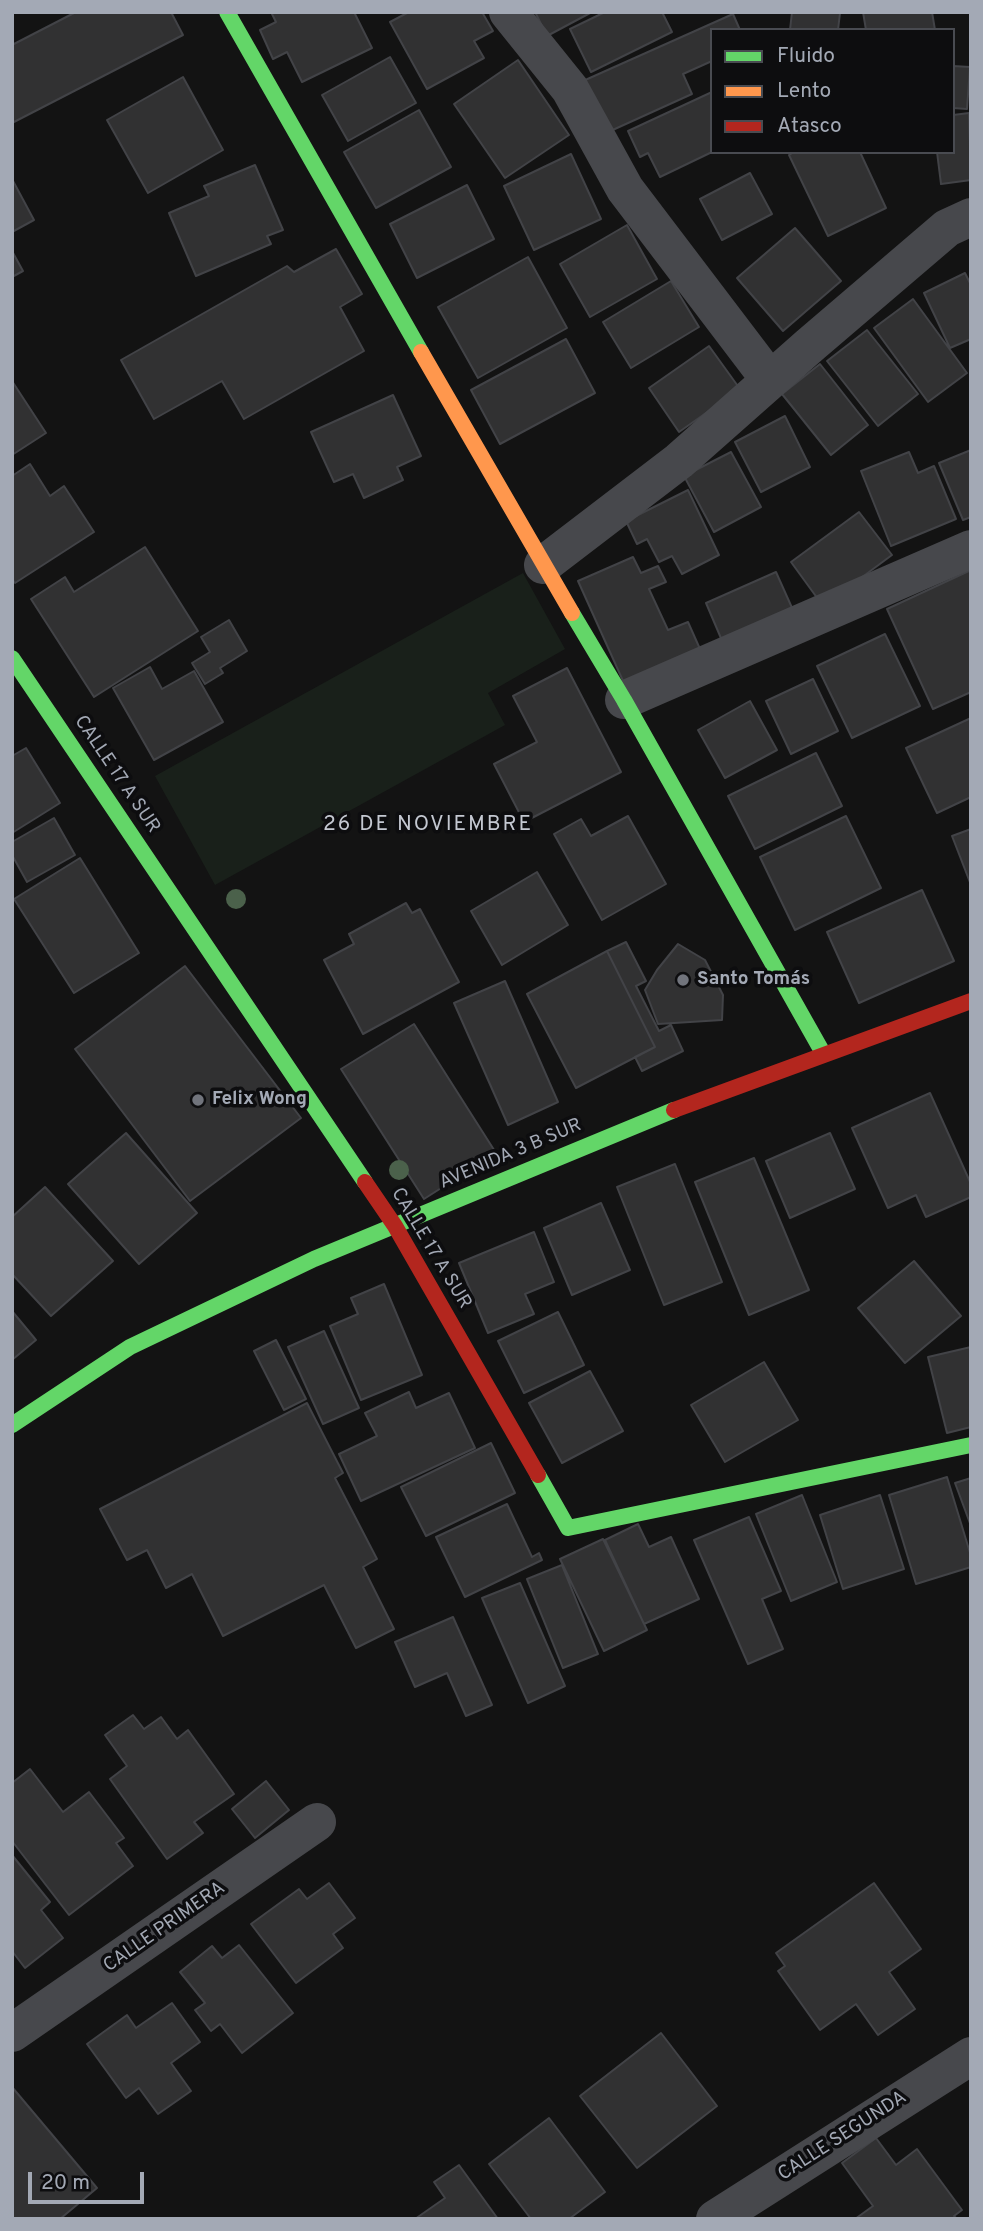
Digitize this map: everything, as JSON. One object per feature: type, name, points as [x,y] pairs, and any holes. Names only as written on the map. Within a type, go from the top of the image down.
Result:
[{"type":"street","points":[[227,12],[543,565],[624,700],[823,1053]]},
{"type":"street","points":[[508,12],[570,89],[625,189],[770,380]]},
{"type":"street","points":[[543,565],[679,461],[947,228],[971,217]]},
{"type":"street","points":[[624,700],[971,549]]},
{"type":"street","name":"CALLE 17 A SUR","points":[[12,659],[394,1226],[568,1528],[971,1445]]},
{"type":"street","name":"AVENIDA 3 B SUR","points":[[12,1425],[130,1346],[314,1259],[690,1103],[971,1001]]},
{"type":"street","name":"CALLE PRIMERA","points":[[12,2033],[317,1822]]},
{"type":"street","name":"CALLE SEGUNDA","points":[[715,2219],[971,2056]]},
{"type":"shaded area","points":[[523,573],[565,649],[488,693],[505,725],[215,885],[155,776]]},
{"type":"building","points":[[76,12],[171,12],[183,35],[12,123],[12,45]]},
{"type":"building","points":[[271,12],[354,12],[372,48],[302,82],[287,52],[273,59],[260,30],[276,22]]},
{"type":"building","points":[[409,12],[482,12],[493,31],[474,41],[484,58],[427,89],[390,22]]},
{"type":"building","points":[[535,12],[592,12],[547,36]]},
{"type":"building","points":[[605,12],[662,12],[672,32],[591,72],[570,29]]},
{"type":"building","points":[[792,12],[840,13],[838,28],[790,28]]},
{"type":"building","points":[[863,12],[932,12],[935,28],[866,28]]},
{"type":"building","points":[[733,14],[739,28],[710,28],[710,62],[683,74],[692,94],[606,133],[583,81]]},
{"type":"building","points":[[390,57],[416,103],[348,141],[322,95]]},
{"type":"building","points":[[518,60],[569,135],[505,178],[454,104]]},
{"type":"building","points":[[955,66],[970,67],[967,109],[955,108]]},
{"type":"building","points":[[183,77],[223,150],[148,193],[107,120]]},
{"type":"building","points":[[710,93],[710,153],[660,177],[648,153],[640,157],[628,131]]},
{"type":"building","points":[[419,110],[451,167],[376,208],[344,152]]},
{"type":"building","points":[[969,113],[971,180],[941,184],[937,154],[955,154],[955,115]]},
{"type":"building","points":[[571,154],[601,219],[534,250],[504,186]]},
{"type":"building","points":[[861,154],[886,208],[828,236],[789,155]]},
{"type":"building","points":[[255,165],[283,230],[267,236],[271,244],[196,276],[169,213],[209,196],[204,186]]},
{"type":"building","points":[[750,173],[772,214],[722,240],[700,199]]},
{"type":"building","points":[[12,179],[34,220],[12,232]]},
{"type":"building","points":[[467,185],[494,239],[417,278],[390,224]]},
{"type":"building","points":[[627,225],[657,279],[590,317],[560,264]]},
{"type":"building","points":[[795,228],[841,281],[783,331],[737,278]]},
{"type":"building","points":[[336,249],[362,294],[340,307],[364,351],[244,419],[222,381],[154,419],[121,360],[287,266],[294,272]]},
{"type":"building","points":[[12,251],[23,271],[12,277]]},
{"type":"building","points":[[528,257],[567,328],[478,378],[438,307]]},
{"type":"building","points":[[965,273],[971,285],[971,339],[950,348],[924,293]]},
{"type":"building","points":[[671,281],[699,327],[631,368],[603,322]]},
{"type":"building","points":[[913,299],[967,373],[928,402],[874,328]]},
{"type":"building","points":[[867,330],[918,394],[878,426],[827,361]]},
{"type":"building","points":[[566,339],[595,393],[500,444],[471,390]]},
{"type":"building","points":[[709,346],[740,389],[679,432],[649,388]]},
{"type":"building","points":[[820,364],[868,425],[831,455],[782,394]]},
{"type":"building","points":[[12,381],[46,433],[12,455]]},
{"type":"building","points":[[393,395],[421,456],[397,467],[403,480],[364,498],[353,474],[334,482],[311,432]]},
{"type":"building","points":[[785,416],[810,467],[761,492],[735,442]]},
{"type":"building","points":[[971,450],[971,517],[963,520],[939,463]]},
{"type":"building","points":[[731,452],[761,507],[714,532],[684,476]]},
{"type":"building","points":[[909,452],[918,473],[934,466],[956,519],[891,546],[861,471]]},
{"type":"building","points":[[30,464],[50,496],[64,486],[94,532],[15,583],[12,579],[12,476]]},
{"type":"building","points":[[688,490],[719,555],[682,574],[672,556],[659,562],[647,539],[637,544],[626,521]]},
{"type":"building","points":[[859,512],[892,555],[823,606],[791,562]]},
{"type":"building","points":[[145,547],[198,631],[94,697],[31,599],[65,577],[74,592]]},
{"type":"building","points":[[633,557],[641,573],[658,566],[666,582],[649,589],[668,630],[688,622],[704,658],[628,692],[578,581]]},
{"type":"building","points":[[971,570],[971,692],[933,709],[887,609]]},
{"type":"building","points":[[776,572],[797,619],[726,650],[706,603]]},
{"type":"building","points":[[229,620],[247,651],[220,668],[223,673],[205,684],[192,663],[210,652],[201,637]]},
{"type":"building","points":[[885,634],[920,706],[852,738],[817,666]]},
{"type":"building","points":[[150,667],[162,689],[194,671],[223,722],[154,760],[113,688]]},
{"type":"building","points":[[567,668],[621,772],[524,822],[494,764],[537,742],[513,696]]},
{"type":"building","points":[[813,679],[838,731],[791,754],[766,701]]},
{"type":"building","points":[[750,701],[777,750],[725,778],[698,730]]},
{"type":"building","points":[[971,718],[971,797],[937,813],[906,748]]},
{"type":"building","points":[[26,748],[60,803],[12,833],[12,756]]},
{"type":"building","points":[[816,753],[842,806],[755,849],[728,796]]},
{"type":"building","points":[[628,816],[666,884],[602,920],[554,834],[581,819],[591,836]]},
{"type":"building","points":[[846,816],[881,888],[795,930],[760,857]]},
{"type":"building","points":[[54,818],[75,855],[27,882],[12,855],[12,842]]},
{"type":"building","points":[[971,829],[971,885],[952,836]]},
{"type":"building","points":[[80,858],[139,953],[74,993],[14,899]]},
{"type":"building","points":[[537,872],[568,925],[502,965],[471,911]]},
{"type":"building","points":[[922,890],[954,961],[859,1003],[827,932]]},
{"type":"building","points":[[406,903],[412,913],[420,909],[459,982],[363,1034],[324,960],[354,944],[349,934]]},
{"type":"building","points":[[626,942],[646,981],[636,986],[659,1031],[671,1025],[683,1051],[642,1071],[635,1057],[655,1047],[607,951]]},
{"type":"building","name":"Santo Tomás","points":[[678,944],[705,960],[723,995],[722,1020],[658,1024],[645,990]]},
{"type":"building","points":[[607,951],[655,1047],[576,1088],[527,994]]},
{"type":"building","points":[[185,966],[301,1118],[190,1201],[75,1049]]},
{"type":"building","points":[[505,981],[558,1102],[508,1125],[454,1003]]},
{"type":"building","points":[[414,1024],[496,1153],[424,1199],[341,1069]]},
{"type":"building","points":[[930,1093],[971,1184],[971,1197],[926,1217],[916,1195],[888,1208],[852,1128]]},
{"type":"building","points":[[126,1133],[197,1213],[139,1264],[68,1184]]},
{"type":"building","points":[[830,1133],[855,1189],[790,1218],[766,1161]]},
{"type":"building","points":[[754,1158],[809,1290],[749,1315],[695,1182]]},
{"type":"building","points":[[675,1164],[722,1282],[664,1305],[617,1187]]},
{"type":"building","points":[[45,1187],[113,1261],[51,1316],[12,1274],[12,1217]]},
{"type":"building","points":[[601,1203],[630,1270],[572,1295],[544,1228]]},
{"type":"building","points":[[534,1232],[554,1282],[525,1294],[534,1314],[488,1333],[459,1263]]},
{"type":"building","points":[[914,1261],[961,1316],[905,1363],[858,1308]]},
{"type":"building","points":[[384,1284],[422,1375],[361,1400],[330,1326],[358,1314],[351,1298]]},
{"type":"building","points":[[12,1311],[36,1340],[12,1360]]},
{"type":"building","points":[[558,1312],[584,1365],[524,1393],[498,1341]]},
{"type":"building","points":[[324,1331],[359,1408],[323,1424],[288,1347]]},
{"type":"building","points":[[276,1340],[306,1399],[284,1410],[254,1351]]},
{"type":"building","points":[[971,1347],[971,1427],[947,1433],[928,1357]]},
{"type":"building","points":[[764,1362],[798,1420],[725,1462],[691,1405]]},
{"type":"building","points":[[590,1371],[623,1431],[562,1463],[529,1403]]},
{"type":"building","points":[[409,1392],[416,1408],[449,1393],[475,1448],[361,1501],[339,1454],[377,1436],[365,1413]]},
{"type":"building","points":[[307,1403],[343,1473],[335,1478],[377,1559],[363,1567],[394,1629],[356,1648],[324,1585],[223,1636],[192,1574],[166,1588],[147,1550],[127,1560],[100,1509]]},
{"type":"building","points":[[491,1443],[515,1493],[426,1536],[401,1487]]},
{"type":"building","points":[[947,1477],[971,1556],[971,1567],[916,1584],[889,1495]]},
{"type":"building","points":[[971,1478],[971,1526],[955,1483]]},
{"type":"building","points":[[802,1495],[837,1582],[791,1601],[756,1514]]},
{"type":"building","points":[[880,1495],[904,1569],[843,1589],[820,1515]]},
{"type":"building","points":[[507,1504],[532,1557],[539,1553],[542,1560],[465,1597],[436,1537]]},
{"type":"building","points":[[749,1517],[781,1591],[762,1599],[783,1649],[748,1664],[694,1540]]},
{"type":"building","points":[[638,1524],[649,1547],[671,1537],[699,1599],[644,1624],[605,1540]]},
{"type":"building","points":[[603,1539],[647,1630],[604,1651],[560,1559]]},
{"type":"building","points":[[562,1565],[598,1654],[563,1668],[527,1579]]},
{"type":"building","points":[[520,1583],[565,1686],[528,1703],[482,1598]]},
{"type":"building","points":[[453,1617],[492,1705],[466,1716],[447,1673],[415,1687],[395,1642]]},
{"type":"building","points":[[133,1715],[144,1729],[161,1717],[177,1739],[188,1730],[234,1794],[194,1822],[203,1833],[167,1859],[110,1779],[127,1766],[105,1735]]},
{"type":"building","points":[[30,1769],[63,1812],[89,1792],[124,1838],[116,1843],[133,1866],[69,1915],[12,1841],[12,1783]]},
{"type":"building","points":[[266,1781],[289,1810],[255,1838],[232,1809]]},
{"type":"building","points":[[12,1855],[50,1902],[41,1910],[63,1938],[25,1968],[12,1951]]},
{"type":"building","points":[[329,1883],[355,1918],[333,1934],[343,1948],[296,1983],[251,1924],[299,1889],[307,1899]]},
{"type":"building","points":[[874,1883],[921,1949],[889,1972],[915,2009],[878,2035],[856,2004],[820,2030],[778,1971],[785,1966],[776,1953]]},
{"type":"building","points":[[239,1945],[293,2013],[242,2053],[220,2024],[211,2031],[195,2010],[205,2003],[180,1972],[212,1946],[222,1958]]},
{"type":"building","points":[[172,2003],[200,2042],[171,2063],[191,2091],[158,2114],[139,2088],[126,2098],[87,2044],[127,2015],[136,2028]]},
{"type":"building","points":[[661,2033],[717,2106],[637,2168],[580,2096]]},
{"type":"building","points":[[12,2087],[97,2188],[60,2219],[12,2219]]},
{"type":"building","points":[[549,2118],[605,2192],[569,2219],[531,2219],[489,2164]]},
{"type":"building","points":[[876,2138],[896,2165],[917,2149],[962,2210],[954,2216],[957,2219],[855,2219],[873,2206],[842,2163]]},
{"type":"building","points":[[459,2165],[498,2219],[415,2219],[445,2198],[434,2182]]},
{"type":"traffic: fast","points":[[227,12],[421,352]]},
{"type":"traffic: fast","points":[[572,613],[823,1053]]},
{"type":"traffic: fast","points":[[12,658],[365,1182]]},
{"type":"traffic: fast","points":[[12,1425],[130,1347],[314,1259],[674,1110]]},
{"type":"traffic: fast","points":[[538,1475],[568,1528],[971,1445]]},
{"type":"traffic: slow","points":[[421,352],[572,613]]},
{"type":"traffic: jam","points":[[674,1110],[971,1001]]},
{"type":"traffic: jam","points":[[365,1182],[395,1226],[538,1475]]},
{"type":"place","name":"Santo Tomás","points":[[683,980]]},
{"type":"place","name":"Felix Wong","points":[[198,1100]]},
{"type":"district","name":"26 DE NOVIEMBRE","points":[[428,826]]}]
